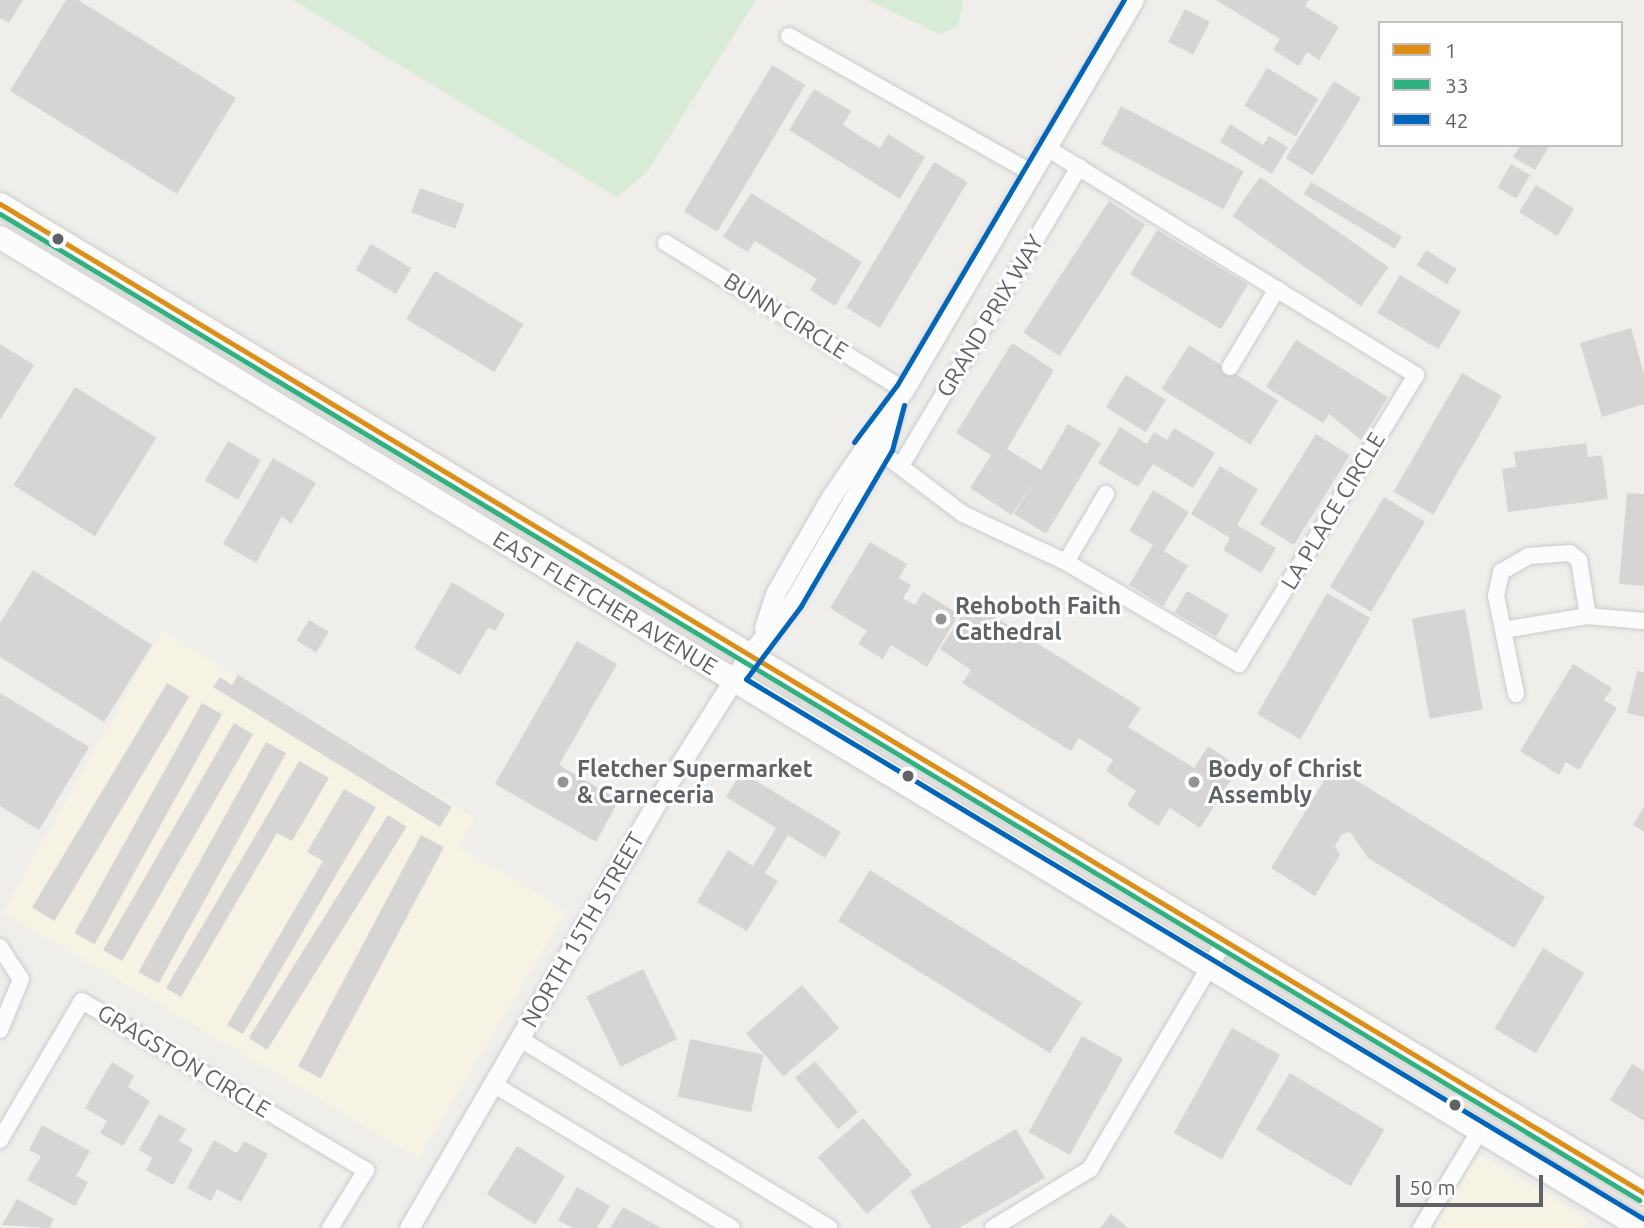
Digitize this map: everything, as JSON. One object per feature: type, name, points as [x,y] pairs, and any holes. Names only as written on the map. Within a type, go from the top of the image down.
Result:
[{"type":"main road","name":"EAST FLETCHER AVENUE","points":[[0,204],[269,362],[1223,944],[1644,1193]]},
{"type":"main road","name":"EAST FLETCHER AVENUE","points":[[0,237],[1209,970],[1642,1228]]},
{"type":"main road","points":[[252,388],[269,362]]},
{"type":"main road","points":[[386,470],[402,443]]},
{"type":"main road","points":[[1479,1132],[1539,1149],[1611,1191],[1644,1200]]},
{"type":"street","name":"NORTH 15TH STREET","points":[[762,635],[783,580],[868,436],[900,397],[1029,171],[1134,0]]},
{"type":"street","points":[[789,36],[1029,171]]},
{"type":"street","name":"LA PLACE CIRCLE","points":[[881,452],[902,464],[963,514],[1066,562],[1239,664],[1416,375],[1044,146]]},
{"type":"street","name":"GRAND PRIX WAY","points":[[902,464],[1079,167]]},
{"type":"street","name":"BUNN CIRCLE","points":[[666,243],[900,397]]},
{"type":"street","points":[[1230,367],[1277,289]]},
{"type":"street","name":"NORTH 15TH STREET","points":[[409,1228],[733,681],[762,635],[793,602],[881,452],[900,397]]},
{"type":"street","points":[[1066,562],[1106,494]]},
{"type":"street","points":[[1516,694],[1496,596],[1501,572],[1529,556],[1570,553],[1579,560],[1588,616]]},
{"type":"street","points":[[1503,630],[1588,616],[1644,621]]},
{"type":"street","points":[[993,1228],[1090,1169],[1223,944]]},
{"type":"street","points":[[0,947],[21,979],[0,1030]]},
{"type":"street","name":"GRAGSTON CIRCLE","points":[[0,1140],[82,1000],[366,1170],[330,1228]]},
{"type":"street","points":[[520,1040],[830,1228]]},
{"type":"street","points":[[493,1084],[732,1228]]},
{"type":"street","points":[[1421,1228],[1479,1132]]},
{"type":"shaded area","points":[[162,631],[475,818],[458,847],[566,911],[419,1158],[3,912]]},
{"type":"shaded area","points":[[1477,1154],[1589,1222],[1581,1228],[1433,1228]]},
{"type":"green space","points":[[293,0],[756,0],[647,172],[617,197]]},
{"type":"green space","points":[[868,0],[963,2],[958,27],[939,34]]},
{"type":"building","points":[[0,0],[23,0],[9,23],[0,18]]},
{"type":"building","points":[[66,0],[78,0],[236,98],[177,194],[10,91]]},
{"type":"building","points":[[1216,0],[1309,0],[1305,6],[1339,27],[1319,60],[1307,52],[1299,66],[1273,50],[1280,39]]},
{"type":"building","points":[[1185,9],[1210,22],[1193,55],[1168,42]]},
{"type":"building","points":[[772,65],[805,85],[717,232],[684,212]]},
{"type":"building","points":[[1267,68],[1318,99],[1296,137],[1244,106]]},
{"type":"building","points":[[1334,81],[1361,98],[1313,175],[1286,158]]},
{"type":"building","points":[[814,89],[851,111],[843,125],[855,133],[880,148],[888,134],[925,157],[900,199],[789,130]]},
{"type":"building","points":[[1121,106],[1244,171],[1224,209],[1101,144]]},
{"type":"building","points":[[1230,124],[1263,145],[1269,136],[1288,147],[1272,174],[1220,142]]},
{"type":"building","points":[[1520,147],[1549,147],[1535,170],[1513,157]]},
{"type":"building","points":[[934,162],[967,182],[880,328],[846,308]]},
{"type":"building","points":[[1511,164],[1530,175],[1517,198],[1498,187]]},
{"type":"building","points":[[1260,177],[1389,267],[1361,306],[1232,216]]},
{"type":"building","points":[[1311,182],[1402,237],[1395,249],[1304,194]]},
{"type":"building","points":[[1536,185],[1574,209],[1557,236],[1519,212]]},
{"type":"building","points":[[420,188],[464,204],[455,229],[411,212]]},
{"type":"building","points":[[751,193],[862,262],[835,306],[810,290],[817,279],[755,241],[748,252],[723,237]]},
{"type":"building","points":[[1109,201],[1145,224],[1060,356],[1023,333]]},
{"type":"building","points":[[1157,230],[1248,285],[1221,329],[1130,275]]},
{"type":"building","points":[[371,244],[411,268],[396,294],[356,270]]},
{"type":"building","points":[[1426,250],[1457,269],[1447,284],[1416,265]]},
{"type":"building","points":[[435,271],[523,324],[494,372],[406,319]]},
{"type":"building","points":[[1400,275],[1461,312],[1438,349],[1377,313]]},
{"type":"building","points":[[1631,328],[1644,374],[1644,404],[1602,417],[1580,343]]},
{"type":"building","points":[[1296,340],[1388,397],[1361,440],[1329,414],[1323,423],[1266,387]]},
{"type":"building","points":[[1012,343],[1054,370],[1007,449],[1041,470],[1068,424],[1101,443],[1046,534],[1014,514],[1036,478],[1012,515],[970,488],[991,455],[956,433]]},
{"type":"building","points":[[0,344],[34,365],[0,420]]},
{"type":"building","points":[[1189,345],[1278,401],[1250,445],[1161,389]]},
{"type":"building","points":[[1462,373],[1502,396],[1433,515],[1394,492]]},
{"type":"building","points":[[1126,375],[1166,400],[1146,432],[1106,407]]},
{"type":"building","points":[[75,387],[156,438],[95,536],[14,485]]},
{"type":"building","points":[[1120,427],[1147,444],[1154,432],[1167,440],[1174,428],[1215,453],[1193,488],[1153,464],[1138,487],[1098,463]]},
{"type":"building","points":[[1316,434],[1350,455],[1294,545],[1260,524]]},
{"type":"building","points":[[228,441],[261,460],[238,500],[205,481]]},
{"type":"building","points":[[1586,443],[1588,457],[1602,455],[1608,499],[1508,512],[1502,469],[1516,467],[1514,452]]},
{"type":"building","points":[[273,458],[316,483],[291,524],[282,516],[256,563],[223,544]]},
{"type":"building","points":[[1220,466],[1258,489],[1237,525],[1276,548],[1261,573],[1223,550],[1230,538],[1191,514]]},
{"type":"building","points":[[1153,490],[1189,512],[1164,551],[1188,566],[1163,606],[1129,585],[1153,545],[1129,531]]},
{"type":"building","points":[[1627,493],[1644,494],[1644,586],[1619,584]]},
{"type":"building","points":[[1384,497],[1425,522],[1371,612],[1330,587]]},
{"type":"building","points":[[870,542],[907,564],[899,578],[911,585],[903,598],[915,605],[923,592],[959,614],[927,667],[891,645],[883,659],[858,644],[867,631],[830,608]]},
{"type":"building","points":[[33,570],[152,645],[104,722],[0,657],[0,623]]},
{"type":"building","points":[[452,582],[505,614],[495,631],[488,628],[460,675],[414,648]]},
{"type":"building","points":[[1187,591],[1229,615],[1216,637],[1174,613]]},
{"type":"building","points":[[1327,593],[1370,618],[1300,739],[1257,714]]},
{"type":"building","points":[[971,602],[1141,708],[1128,727],[1194,768],[1208,746],[1239,767],[1200,828],[1170,808],[1158,826],[1127,805],[1136,791],[1106,771],[1113,760],[1079,738],[1071,751],[962,683],[971,670],[940,649]]},
{"type":"building","points":[[1465,609],[1483,709],[1430,719],[1412,618]]},
{"type":"building","points":[[309,620],[329,632],[316,652],[297,641]]},
{"type":"building","points":[[577,641],[617,664],[559,765],[619,800],[596,842],[495,784]]},
{"type":"building","points":[[1573,664],[1612,688],[1604,700],[1617,708],[1579,770],[1566,762],[1559,775],[1520,751]]},
{"type":"building","points":[[1637,671],[1644,672],[1644,717],[1627,713]]},
{"type":"building","points":[[238,675],[452,807],[440,827],[213,687],[220,677],[232,685]]},
{"type":"building","points":[[167,683],[189,696],[54,921],[32,908]]},
{"type":"building","points":[[0,693],[89,747],[39,830],[0,806]]},
{"type":"building","points":[[202,703],[222,714],[95,944],[74,933]]},
{"type":"building","points":[[234,723],[253,734],[122,961],[103,950]]},
{"type":"building","points":[[266,742],[286,753],[159,983],[138,972]]},
{"type":"building","points":[[299,761],[329,778],[292,841],[277,833],[181,997],[166,988]]},
{"type":"building","points":[[1333,766],[1545,897],[1514,948],[1368,858],[1350,832],[1342,834],[1335,846],[1340,855],[1315,896],[1271,868]]},
{"type":"building","points":[[741,772],[841,832],[825,858],[788,835],[765,873],[778,881],[747,931],[697,902],[728,850],[753,866],[776,828],[726,797]]},
{"type":"building","points":[[344,789],[376,807],[243,1034],[227,1025],[323,861],[307,852]]},
{"type":"building","points":[[1644,806],[1644,832],[1633,825]]},
{"type":"building","points":[[388,815],[407,827],[267,1050],[249,1038]]},
{"type":"building","points":[[421,835],[444,847],[321,1079],[298,1066]]},
{"type":"building","points":[[870,870],[1082,1002],[1050,1053],[838,921]]},
{"type":"building","points":[[1543,948],[1584,973],[1536,1053],[1495,1029]]},
{"type":"building","points":[[643,969],[677,1039],[621,1067],[586,997]]},
{"type":"building","points":[[802,985],[839,1028],[784,1077],[746,1034]]},
{"type":"building","points":[[1232,1028],[1280,1055],[1222,1160],[1174,1133]]},
{"type":"building","points":[[1082,1036],[1123,1059],[1070,1155],[1029,1132]]},
{"type":"building","points":[[690,1039],[763,1055],[751,1112],[678,1097]]},
{"type":"building","points":[[815,1061],[858,1112],[838,1129],[795,1078]]},
{"type":"building","points":[[112,1062],[134,1076],[128,1087],[150,1101],[123,1146],[100,1133],[107,1121],[85,1108]]},
{"type":"building","points":[[1632,1064],[1644,1071],[1644,1121],[1610,1100]]},
{"type":"building","points":[[1290,1073],[1384,1130],[1350,1186],[1256,1130]]},
{"type":"building","points":[[159,1114],[186,1129],[179,1141],[193,1149],[173,1185],[146,1170],[152,1158],[139,1150]]},
{"type":"building","points":[[863,1118],[912,1175],[867,1214],[818,1157]]},
{"type":"building","points":[[42,1125],[90,1151],[76,1176],[88,1182],[75,1206],[27,1180],[41,1156],[29,1150]]},
{"type":"building","points":[[1016,1129],[1045,1178],[959,1228],[931,1228],[910,1191]]},
{"type":"building","points":[[214,1140],[237,1153],[244,1141],[268,1154],[241,1202],[217,1189],[211,1201],[187,1188]]},
{"type":"building","points":[[517,1146],[565,1176],[535,1225],[487,1194]]},
{"type":"building","points":[[577,1187],[610,1206],[597,1228],[573,1228],[558,1220]]},
{"type":"building","points":[[17,1199],[54,1219],[49,1228],[2,1225]]},
{"type":"building","points":[[623,1207],[661,1228],[610,1228]]},
{"type":"building","points":[[1111,1214],[1128,1228],[1100,1228]]},
{"type":"transit line","name":"42","points":[[854,442],[897,385],[1124,0]]},
{"type":"transit line","name":"1","points":[[0,204],[1644,1193]]},
{"type":"transit line","name":"33","points":[[0,214],[1639,1200]]},
{"type":"transit line","name":"42","points":[[904,405],[892,450],[801,606],[746,679],[1644,1219]]},
{"type":"place","name":"Rehoboth Faith Cathedral","points":[[941,619]]},
{"type":"place","name":"Fletcher Supermarket & Carneceria","points":[[563,782]]},
{"type":"place","name":"Body of Christ Assembly","points":[[1194,782]]}]
